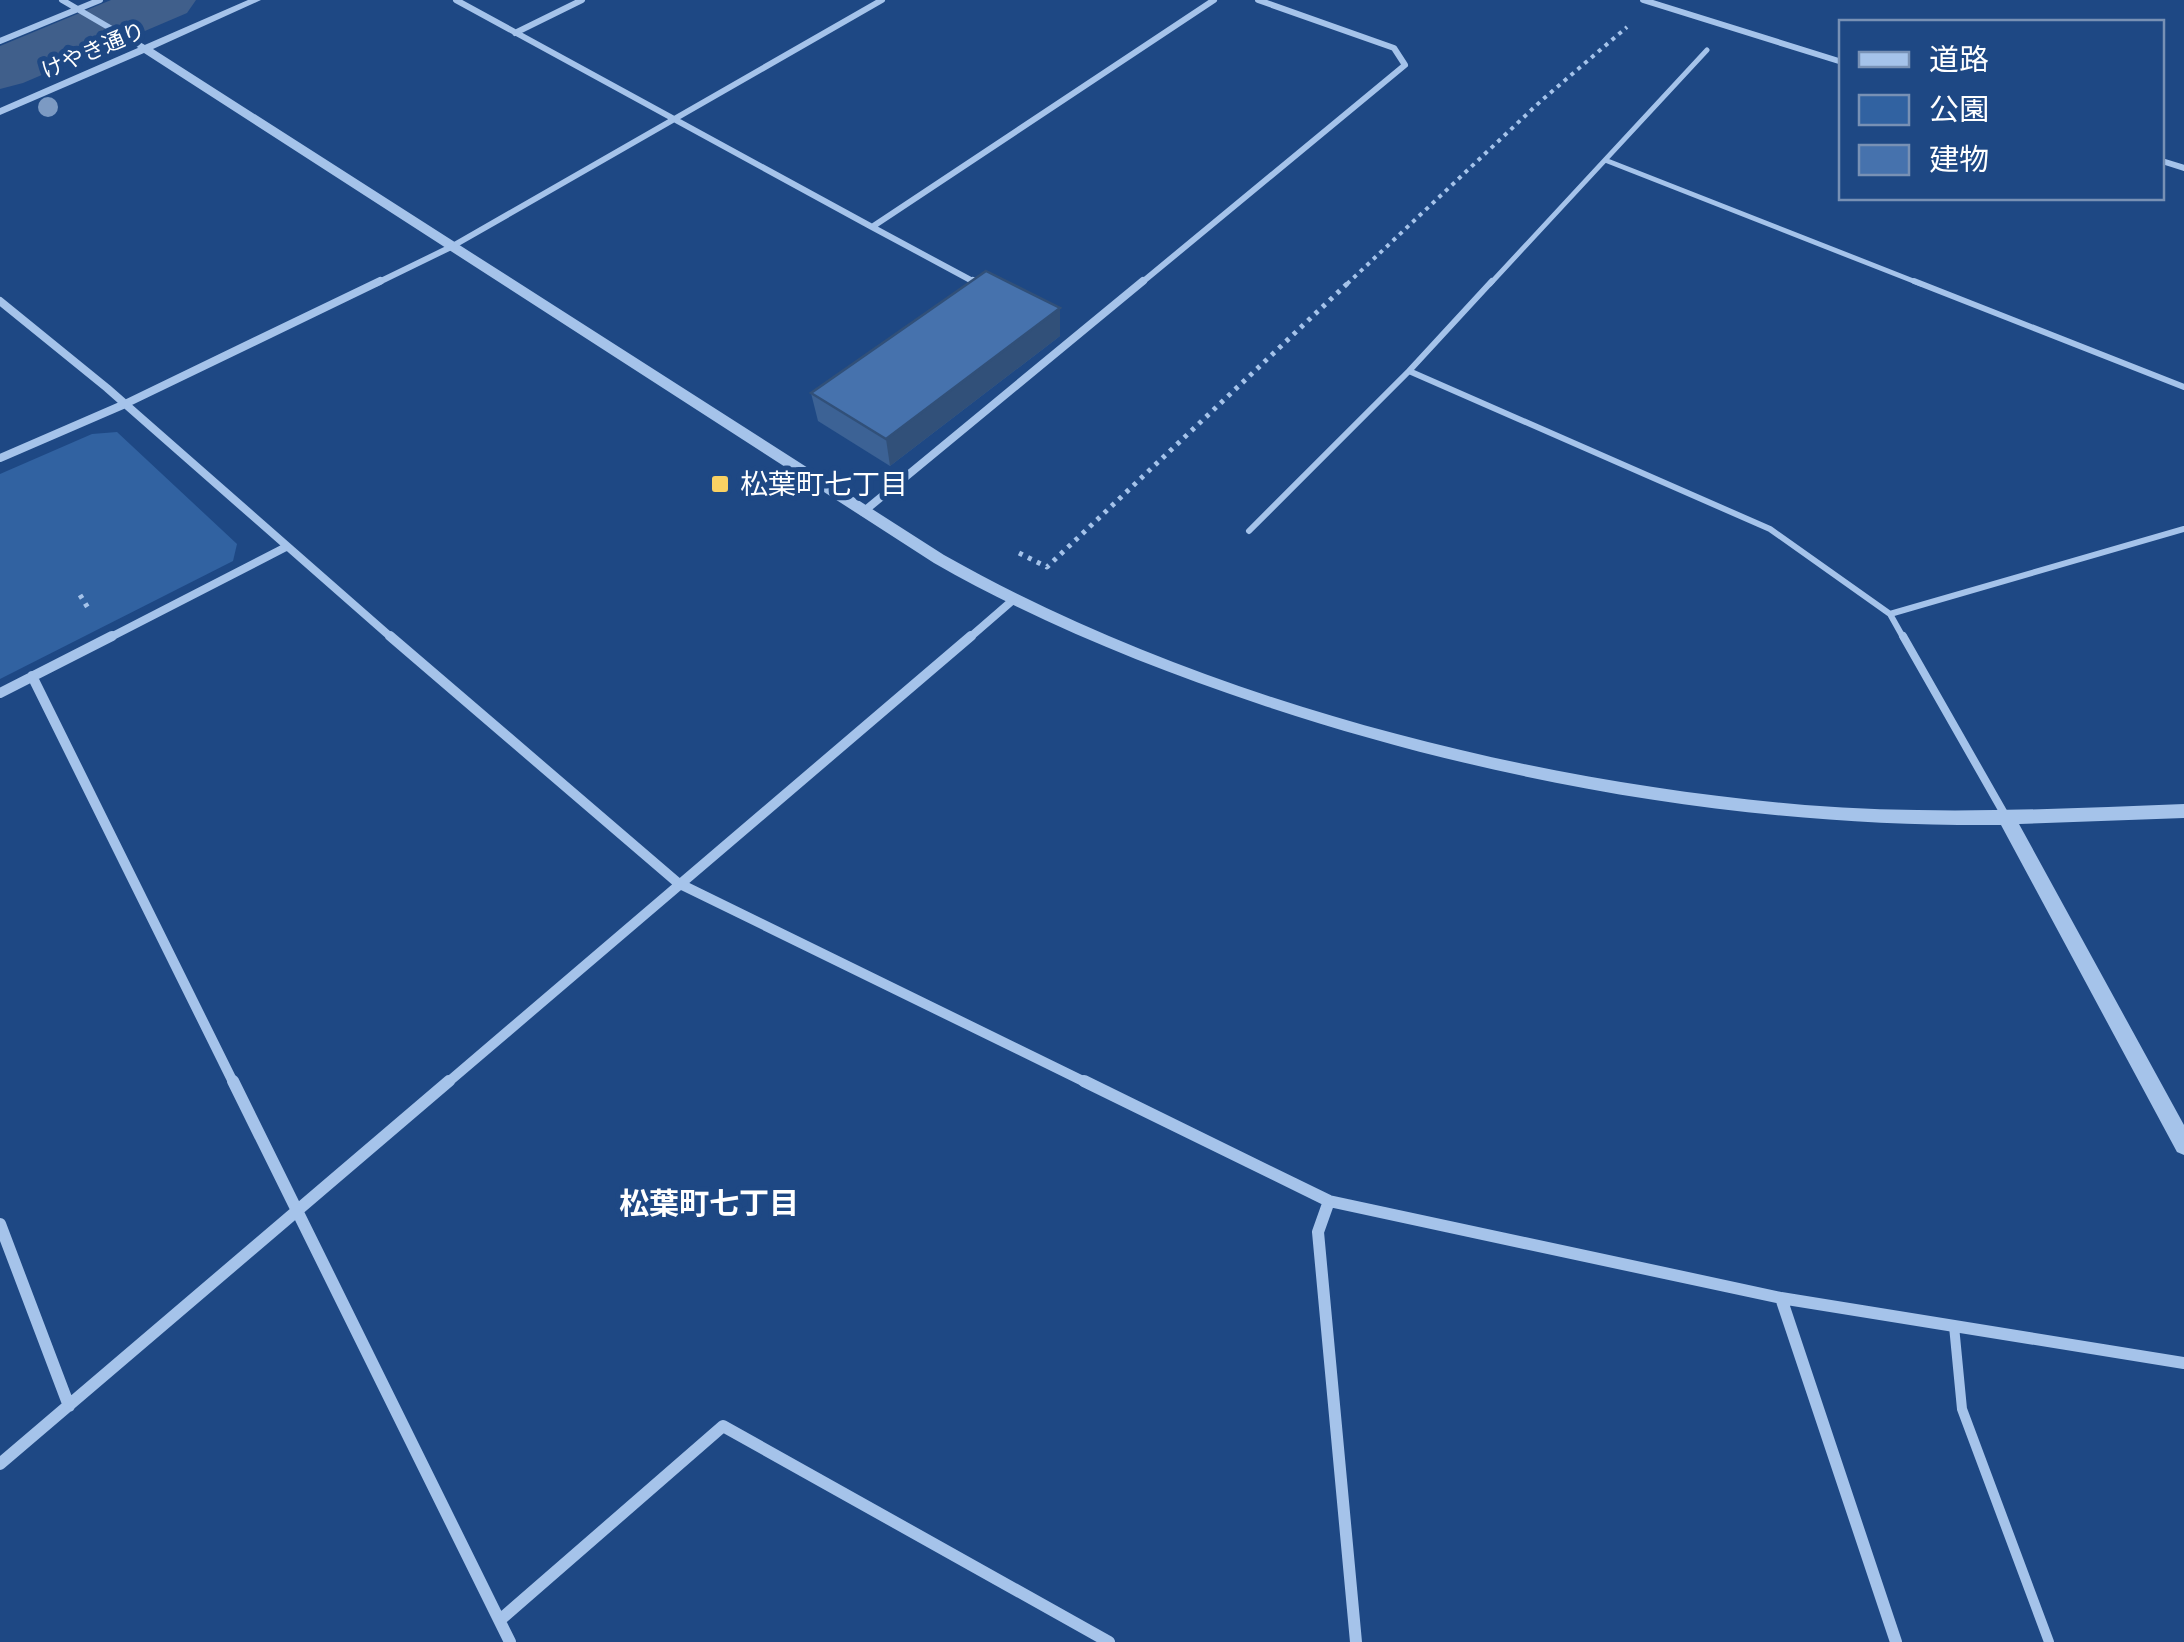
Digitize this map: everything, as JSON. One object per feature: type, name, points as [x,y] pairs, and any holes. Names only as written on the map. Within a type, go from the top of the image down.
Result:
[{"type":"street","points":[[62,0],[146,49],[862,512],[1012,600],[1148,660],[1326,721],[1476,760],[1754,808],[2008,819],[2184,811]]},
{"type":"street","points":[[0,41],[100,0]]},
{"type":"street","name":"けやき通り","points":[[0,112],[256,0]]},
{"type":"street","points":[[456,0],[992,291]]},
{"type":"street","points":[[516,33],[582,0]]},
{"type":"street","points":[[0,458],[125,404],[451,247],[882,0]]},
{"type":"street","points":[[872,226],[1214,0]]},
{"type":"street","points":[[862,512],[1405,65],[1394,48],[1258,0]]},
{"type":"street","points":[[1643,0],[1839,61]]},
{"type":"street","points":[[0,301],[125,404],[286,548],[678,883],[1328,1200],[1782,1298],[2184,1363]]},
{"type":"street","points":[[1060,328],[1077,337]]},
{"type":"street","points":[[0,693],[286,548]]},
{"type":"street","points":[[0,1464],[300,1212],[678,883],[1012,600]]},
{"type":"street","points":[[32,676],[510,1642]]},
{"type":"street","points":[[2008,819],[2184,1145]]},
{"type":"street","points":[[1328,1200],[1318,1232],[1356,1642]]},
{"type":"street","points":[[0,1224],[69,1406]]},
{"type":"street","points":[[1782,1298],[1896,1642]]},
{"type":"street","points":[[500,1620],[723,1426],[1108,1642]]},
{"type":"lane","points":[[1249,532],[1409,371],[1707,50]]},
{"type":"lane","points":[[1605,160],[2184,387]]},
{"type":"lane","points":[[1409,371],[1770,529],[1890,614],[2008,819]]},
{"type":"lane","points":[[1890,614],[2184,529]]},
{"type":"lane","points":[[1954,1326],[1962,1408],[2049,1642]]},
{"type":"path","points":[[1019,553],[1047,567],[1542,100],[1654,4]]},
{"type":"green space","points":[[117,432],[237,544],[233,561],[0,679],[0,474],[92,434]]},
{"type":"building","points":[[986,271],[1060,308],[886,439],[811,393]]},
{"type":"waterway","points":[[0,69],[165,0]]},
{"type":"place","name":"松葉町七丁目","points":[[720,484]]},
{"type":"district","name":"松葉町七丁目","points":[[709,1204]]}]
